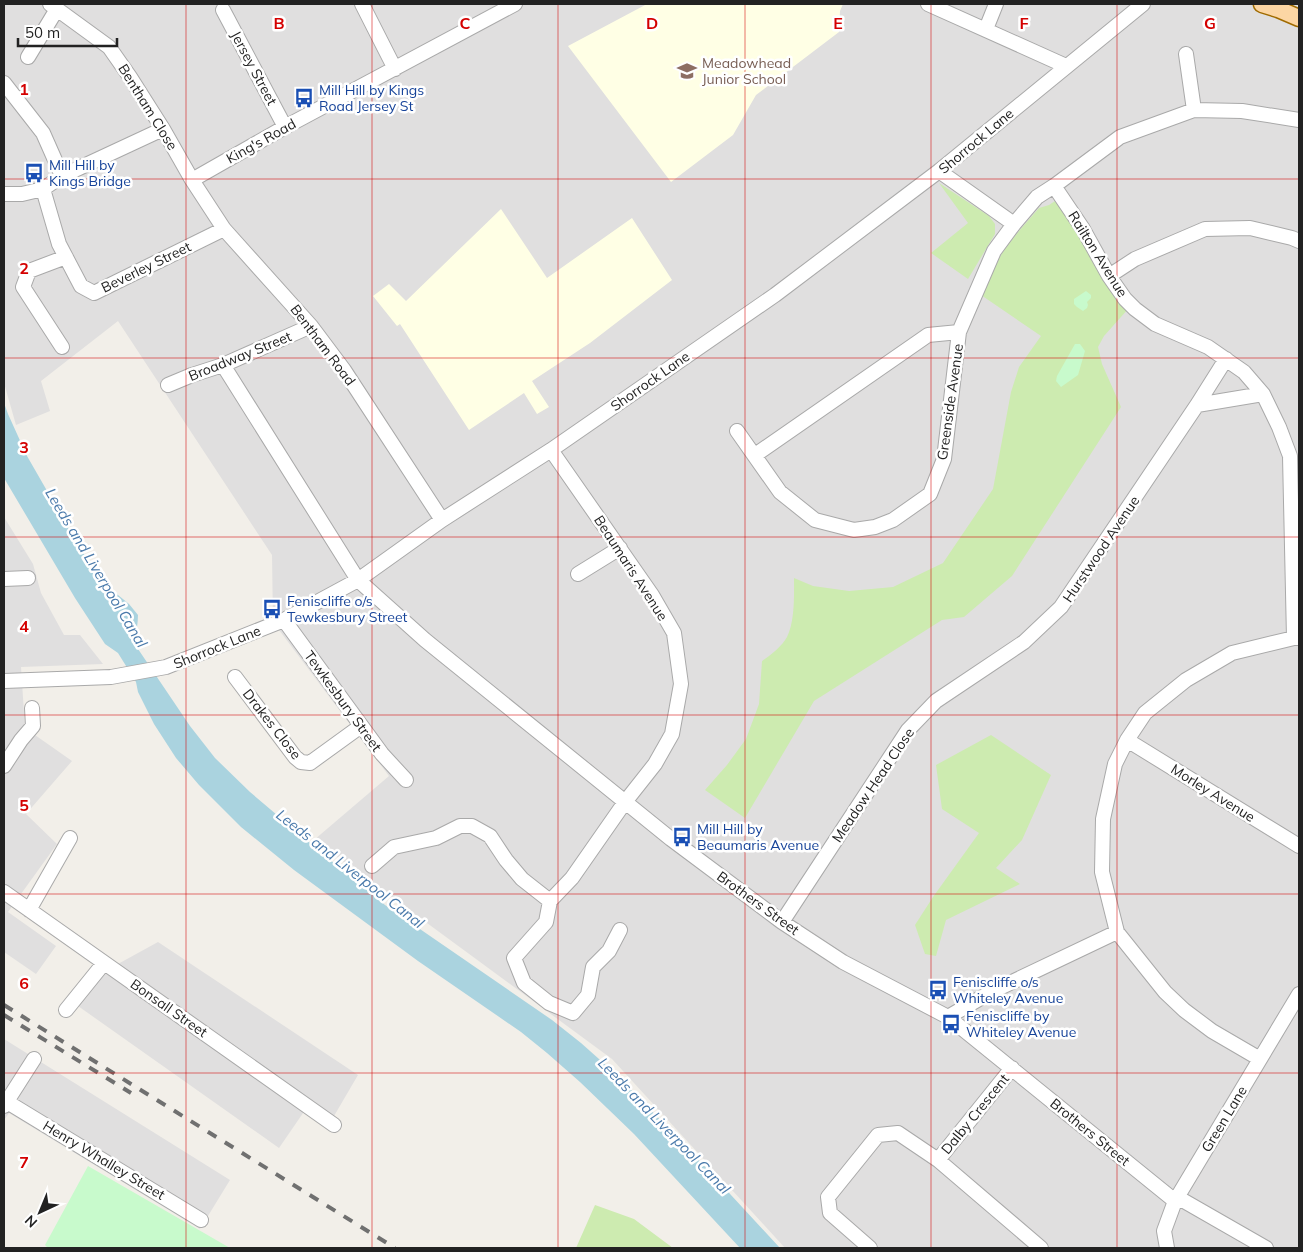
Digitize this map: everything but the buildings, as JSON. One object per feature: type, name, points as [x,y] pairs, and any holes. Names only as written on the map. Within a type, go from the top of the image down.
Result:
[{"type":"main road","points":[[1262,4],[1299,18]]},
{"type":"street","points":[[362,4],[395,69]]},
{"type":"street","name":"King's Road","points":[[192,180],[285,127],[515,4]]},
{"type":"street","points":[[928,4],[1066,66]]},
{"type":"street","points":[[986,29],[996,4]]},
{"type":"street","name":"Shorrock Lane","points":[[4,681],[111,677],[166,668],[284,620],[358,580],[442,520],[551,450],[775,295],[939,171],[1143,4]]},
{"type":"street","points":[[28,57],[54,6]]},
{"type":"street","name":"Bentham Close","points":[[54,6],[110,47],[163,129],[192,180]]},
{"type":"street","name":"Jersey Street","points":[[223,10],[285,127]]},
{"type":"street","points":[[1186,54],[1194,110]]},
{"type":"street","points":[[4,83],[44,133],[62,176]]},
{"type":"street","name":"Greenside Avenue","points":[[737,431],[756,455],[780,492],[815,520],[854,530],[875,527],[893,520],[930,494],[944,459],[959,332],[994,252],[1037,197],[1120,137],[1194,110],[1242,110],[1299,120]]},
{"type":"street","points":[[4,194],[22,194],[43,189],[62,176],[163,129]]},
{"type":"street","points":[[939,171],[1014,224]]},
{"type":"street","name":"Bentham Road","points":[[192,180],[224,229],[311,326],[344,370],[442,520]]},
{"type":"street","name":"Railton Avenue","points":[[1054,186],[1083,229],[1109,276],[1125,299],[1135,309],[1155,324],[1208,347],[1244,372],[1263,394],[1290,456],[1296,638]]},
{"type":"street","name":"Beverley Street","points":[[43,189],[59,244],[81,286],[94,293],[224,229]]},
{"type":"street","points":[[1109,276],[1135,259],[1205,229],[1250,228],[1299,241]]},
{"type":"street","points":[[62,347],[23,287],[29,270],[66,258]]},
{"type":"street","name":"Broadway Street","points":[[168,385],[222,365],[311,326]]},
{"type":"street","name":"Greenside Avenue","points":[[756,455],[928,335],[959,332]]},
{"type":"street","name":"Hurstwood Avenue","points":[[936,701],[1024,642],[1062,607],[1226,359]]},
{"type":"street","name":"Brothers Street","points":[[222,365],[358,580],[425,640],[670,838],[782,922],[842,962],[948,1017],[1175,1201]]},
{"type":"street","points":[[1197,405],[1263,394]]},
{"type":"street","name":"Beaumaris Avenue","points":[[550,901],[572,878],[625,802],[656,764],[672,734],[681,684],[674,633],[652,595],[551,450]]},
{"type":"street","points":[[578,574],[620,548]]},
{"type":"street","points":[[4,579],[28,578]]},
{"type":"street","name":"Tewkesbury Street","points":[[284,620],[382,754],[406,780]]},
{"type":"street","points":[[1260,1059],[1212,1030],[1184,1010],[1165,992],[1117,932],[1102,872],[1103,818],[1115,764],[1145,713],[1186,680],[1232,653],[1296,638]]},
{"type":"street","name":"Drakes Close","points":[[235,677],[295,757],[301,762],[310,763],[361,726]]},
{"type":"street","name":"Meadow Head Close","points":[[782,922],[908,730],[936,701]]},
{"type":"street","points":[[4,766],[33,726],[32,708]]},
{"type":"street","name":"Morley Avenue","points":[[1128,740],[1299,846]]},
{"type":"street","points":[[372,866],[394,847],[436,838],[460,826],[472,826],[490,836],[522,879],[550,901],[546,922],[514,958],[524,983],[549,1003],[573,1013],[588,996],[593,967],[609,951],[620,930]]},
{"type":"street","points":[[29,910],[70,838]]},
{"type":"street","name":"Bonsall Street","points":[[4,892],[334,1125]]},
{"type":"street","points":[[948,1017],[991,992],[1117,932]]},
{"type":"street","points":[[66,1010],[104,963]]},
{"type":"street","name":"Green Lane","points":[[1167,1248],[1164,1231],[1175,1201],[1299,994]]},
{"type":"street","points":[[5,1102],[34,1059]]},
{"type":"street","name":"Dalby Crescent","points":[[938,1160],[1012,1068]]},
{"type":"street","name":"Henry Whalley Street","points":[[5,1102],[201,1220]]},
{"type":"street","name":"Dalby Crescent","points":[[870,1248],[830,1213],[828,1197],[878,1135],[898,1132],[938,1160],[1041,1248]]},
{"type":"street","points":[[1175,1201],[1184,1201],[1266,1248]]},
{"type":"shaded area","points":[[4,4],[1299,4],[1299,1248],[785,1248],[612,1059],[314,840],[389,776],[273,622],[272,555],[118,321],[41,381],[50,411],[16,425],[4,383]]},
{"type":"shaded area","name":"Meadowhead Junior School","points":[[647,4],[843,4],[840,11],[839,32],[756,95],[733,135],[671,182],[568,46]]},
{"type":"shaded area","points":[[501,209],[547,278],[632,218],[672,280],[590,343],[532,381],[549,407],[537,414],[524,393],[469,430],[400,324],[397,326],[373,296],[389,284],[406,301]]},
{"type":"shaded area","points":[[4,517],[33,564],[41,593],[64,635],[80,635],[103,664],[21,667],[25,728],[72,761],[26,814],[57,844],[8,912],[56,946],[36,974],[4,952]]},
{"type":"shaded area","points":[[158,942],[358,1075],[334,1116],[312,1100],[279,1148],[78,1006],[107,970]]},
{"type":"shaded area","points":[[4,1039],[230,1180],[200,1229],[9,1113],[4,1120]]},
{"type":"green space","points":[[939,183],[989,216],[995,224],[995,234],[968,279],[931,253],[968,223]]},
{"type":"green space","points":[[1058,199],[1129,308],[1104,336],[1098,347],[1102,364],[1121,407],[1012,576],[964,617],[942,620],[814,701],[745,818],[705,790],[746,739],[759,704],[762,661],[783,643],[790,631],[794,608],[794,578],[813,586],[849,591],[893,587],[943,563],[993,489],[1011,392],[1019,367],[1041,336],[981,295],[1002,253],[1018,232],[1039,208],[1049,205]]},
{"type":"green space","points":[[1086,291],[1091,295],[1091,298],[1087,302],[1087,308],[1083,311],[1074,304],[1074,299]]},
{"type":"green space","points":[[1075,344],[1080,344],[1085,351],[1078,375],[1061,387],[1056,381],[1057,376]]},
{"type":"green space","points":[[991,735],[1051,775],[1022,840],[996,868],[1020,884],[946,920],[936,956],[925,954],[915,925],[979,833],[942,809],[936,765]]},
{"type":"green space","points":[[88,1166],[230,1248],[48,1248],[45,1245]]},
{"type":"green space","points":[[595,1205],[634,1219],[673,1248],[576,1248]]},
{"type":"water","name":"Leeds and Liverpool Canal","points":[[4,403],[27,456],[103,586],[129,604],[138,615],[136,646],[190,726],[215,758],[250,792],[385,905],[552,1020],[581,1043],[617,1075],[780,1248],[740,1248],[634,1134],[547,1053],[521,1032],[418,961],[294,870],[241,827],[199,785],[176,758],[154,724],[138,692],[136,682],[118,653],[105,644],[75,598],[4,478]]},
{"type":"railway","points":[[4,1005],[395,1248]]},
{"type":"railway","points":[[4,1015],[131,1093]]},
{"type":"place","name":"Meadowhead Junior School","points":[[687,71]]},
{"type":"place","name":"Mill Hill by Kings Road Jersey St","points":[[304,98]]},
{"type":"place","name":"Mill Hill by Kings Bridge","points":[[34,173]]},
{"type":"place","name":"Feniscliffe o/s Tewkesbury Street","points":[[272,609]]},
{"type":"place","name":"Mill Hill by Beaumaris Avenue","points":[[682,837]]},
{"type":"place","name":"Feniscliffe o/s Whiteley Avenue","points":[[938,990]]},
{"type":"place","name":"Feniscliffe by Whiteley Avenue","points":[[951,1024]]}]
